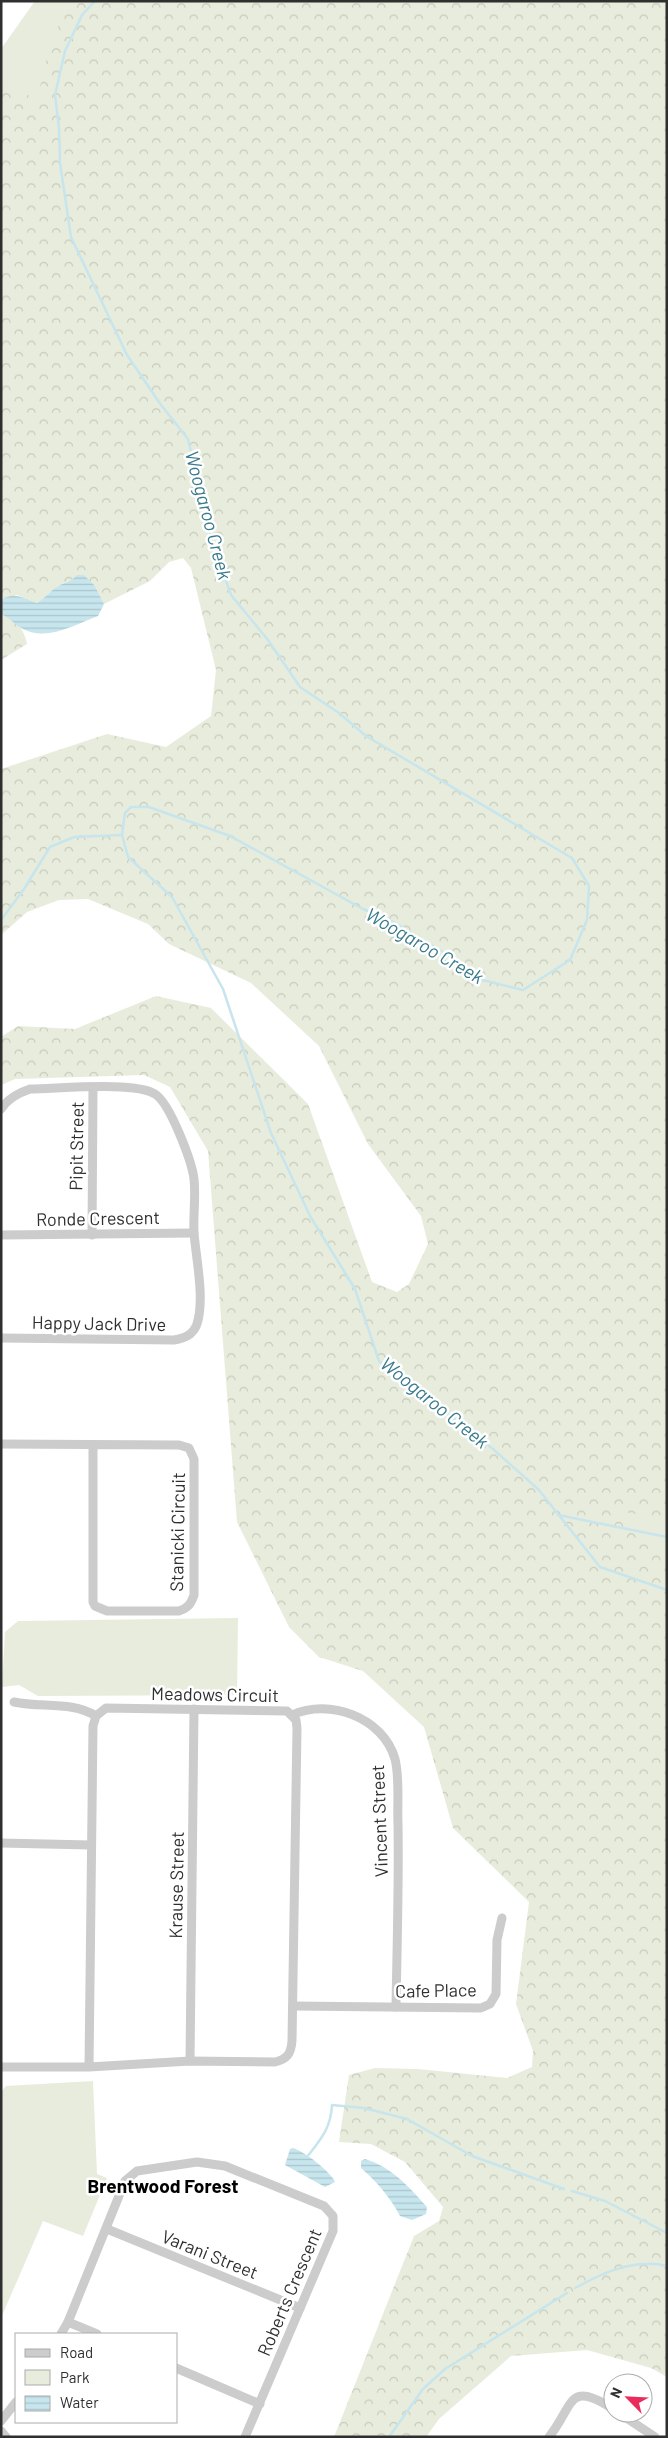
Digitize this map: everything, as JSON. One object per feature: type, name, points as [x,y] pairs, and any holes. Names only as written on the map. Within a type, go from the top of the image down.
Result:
[{"type":"street","name":"Pipit Street","points":[[92,1235],[93,1088]]},
{"type":"street","points":[[1,1109],[5,1103],[18,1093],[30,1089],[135,1088],[155,1094],[162,1101],[173,1119],[194,1178],[194,1233]]},
{"type":"street","name":"Ronde Crescent","points":[[1,1236],[194,1233]]},
{"type":"street","name":"Happy Jack Drive","points":[[1,1338],[174,1340],[187,1337],[193,1332],[199,1316],[199,1266],[194,1233]]},
{"type":"street","name":"Stanicki Circuit","points":[[1,1444],[179,1445],[189,1448],[193,1453],[194,1595],[189,1607],[185,1610],[179,1612],[107,1611],[95,1606],[92,1602],[92,1445]]},
{"type":"street","points":[[14,1702],[30,1706],[78,1707],[96,1716],[93,1726],[89,2067]]},
{"type":"street","name":"Meadows Circuit","points":[[1,2067],[89,2067],[190,2062],[275,2062],[285,2060],[291,2051],[296,1720],[292,1715],[280,1710],[106,1708],[96,1716]]},
{"type":"street","name":"Krause Street","points":[[190,2062],[194,1709]]},
{"type":"street","name":"Vincent Street","points":[[292,1715],[303,1710],[332,1710],[352,1714],[372,1725],[386,1742],[395,1759],[398,1863],[396,2007]]},
{"type":"street","points":[[1,1843],[91,1845]]},
{"type":"street","name":"Cafe Place","points":[[292,2006],[481,2008],[490,2004],[496,1994],[497,1940],[502,1918]]},
{"type":"street","name":"Roberts Crescent","points":[[62,2333],[107,2229],[124,2181],[136,2171],[197,2162],[225,2166],[324,2206],[333,2216],[333,2231],[245,2437]]},
{"type":"street","name":"Varani Street","points":[[107,2229],[300,2308]]},
{"type":"street","points":[[68,2322],[95,2333]]},
{"type":"street","points":[[178,2369],[260,2404]]},
{"type":"street","points":[[549,2437],[569,2404],[579,2396],[584,2395],[595,2398],[603,2403]]},
{"type":"street","points":[[1,2421],[15,2403]]},
{"type":"street","points":[[634,2423],[654,2437]]},
{"type":"street","points":[[1,2431],[6,2437]]},
{"type":"green space","points":[[35,1],[74,1],[60,22],[50,47],[38,99],[1,85],[1,49]]},
{"type":"green space","points":[[41,1],[667,1],[667,2377],[651,2368],[587,2350],[511,2356],[439,2419],[426,2437],[334,2437],[414,2236],[439,2221],[443,2207],[405,2162],[371,2144],[339,2142],[349,2075],[375,2068],[418,2069],[507,2078],[532,2067],[533,2051],[516,2004],[529,1902],[453,1828],[424,1727],[363,1671],[319,1657],[289,1627],[237,1522],[208,1151],[170,1087],[144,1075],[15,1079],[1,1085],[1,1037],[18,1026],[75,1029],[156,996],[211,1008],[308,1104],[372,1282],[397,1292],[409,1284],[428,1244],[421,1216],[368,1144],[319,1046],[251,983],[169,944],[148,924],[88,899],[59,900],[27,912],[1,935],[1,769],[107,734],[166,747],[211,716],[216,670],[191,568],[183,558],[169,562],[150,581],[104,604],[95,586],[77,575],[57,586],[37,603],[17,595],[1,600],[1,68]]},
{"type":"green space","points":[[1,614],[18,625],[24,634],[27,644],[1,660]]},
{"type":"green space","points":[[624,1512],[667,1520],[667,1557]]},
{"type":"green space","points":[[238,1618],[237,1695],[38,1696],[19,1685],[2,1687],[5,1632],[18,1621]]},
{"type":"green space","points":[[93,2081],[97,2174],[107,2178],[83,2236],[43,2221],[1,2318],[1,2092],[6,2086]]},
{"type":"water","points":[[77,575],[84,575],[95,586],[104,604],[98,616],[71,627],[42,634],[32,633],[23,629],[1,614],[1,600],[6,597],[19,596],[37,603],[57,586]]},
{"type":"water","points":[[293,2148],[317,2162],[335,2182],[325,2187],[285,2165],[290,2149]]},
{"type":"water","points":[[365,2159],[384,2167],[399,2178],[427,2207],[426,2214],[412,2220],[400,2216],[383,2190],[361,2168],[361,2161]]},
{"type":"waterway","name":"Woogaroo Creek","points":[[95,1],[82,15],[65,51],[55,95],[59,128],[60,163],[71,237],[127,355],[161,405],[188,439],[211,537],[231,595],[268,640],[300,687],[339,713],[366,736],[572,858],[589,886],[587,920],[570,960],[523,990],[478,979],[451,957],[395,923],[363,909],[230,836],[149,807],[131,807],[125,813],[122,835],[128,857],[172,897],[223,989],[271,1133],[310,1216],[355,1289],[379,1361],[493,1449],[539,1490],[600,1567],[667,1590]]},
{"type":"waterway","points":[[1,920],[24,889],[50,847],[74,837],[122,835]]},
{"type":"waterway","points":[[558,1515],[667,1537]]},
{"type":"waterway","points":[[307,2157],[321,2139],[327,2127],[332,2105],[364,2108],[407,2119],[472,2156],[564,2189]]},
{"type":"waterway","points":[[572,2191],[605,2201],[667,2233]]},
{"type":"waterway","points":[[575,2288],[608,2272],[631,2265],[655,2264],[667,2266]]},
{"type":"waterway","points":[[389,2437],[423,2389],[445,2369],[567,2293]]},
{"type":"district","name":"Brentwood Forest","points":[[163,2185]]}]
